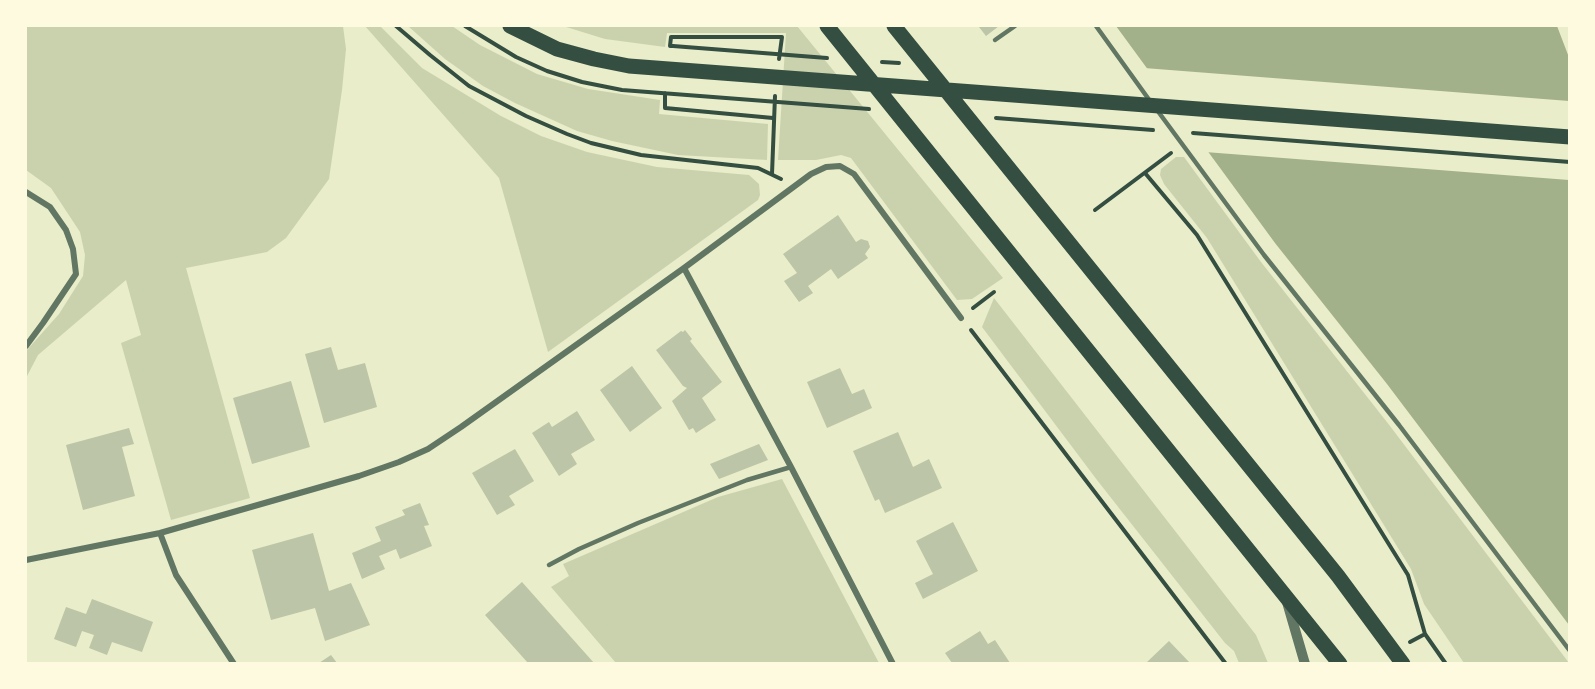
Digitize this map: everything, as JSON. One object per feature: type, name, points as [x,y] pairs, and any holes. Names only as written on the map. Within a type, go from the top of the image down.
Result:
[{"type":"main road","points":[[510,26],[557,49],[629,66],[1569,137]]},
{"type":"main road","points":[[827,26],[1340,663]]},
{"type":"main road","points":[[894,26],[1338,576],[1403,663]]},
{"type":"street","points":[[26,560],[160,533],[359,476],[428,449],[684,268],[795,185],[826,167],[840,166],[859,181],[961,318]]},
{"type":"street","points":[[26,192],[50,207],[66,230],[76,274],[26,346]]},
{"type":"street","points":[[684,268],[893,663]]},
{"type":"street","points":[[160,533],[176,575],[234,663]]},
{"type":"street","points":[[1283,591],[1305,663]]},
{"type":"lane","points":[[995,40],[1015,26]]},
{"type":"lane","points":[[1096,26],[1264,255],[1399,425],[1569,651]]},
{"type":"lane","points":[[549,565],[579,549],[671,509],[747,480],[791,467]]},
{"type":"path","points":[[396,26],[469,86],[525,116],[567,134],[591,143],[641,155],[758,168],[795,185]]},
{"type":"path","points":[[673,46],[670,46],[671,37],[768,37]]},
{"type":"path","points":[[773,117],[664,108],[668,93],[871,109]]},
{"type":"path","points":[[989,118],[1155,130]]},
{"type":"path","points":[[1191,133],[1569,162]]},
{"type":"path","points":[[1095,210],[1182,145]]},
{"type":"path","points":[[1145,173],[1197,236],[1408,575],[1425,634],[1446,663]]},
{"type":"path","points":[[994,292],[961,318],[1226,663]]},
{"type":"shaded area","points":[[26,26],[343,26],[346,49],[329,179],[286,238],[267,252],[186,268],[250,498],[171,520],[121,343],[141,335],[126,280],[38,355],[26,378],[26,351],[59,314],[83,276],[85,255],[80,232],[51,188],[26,170]]},
{"type":"shaded area","points":[[365,26],[380,26],[422,68],[501,116],[541,136],[587,152],[657,167],[749,175],[759,184],[758,200],[548,352],[499,178]]},
{"type":"shaded area","points":[[408,26],[452,26],[480,45],[537,74],[588,89],[660,100],[659,114],[768,124],[767,160],[678,155],[577,131],[483,86],[445,59]]},
{"type":"shaded area","points":[[563,26],[797,26],[1003,278],[972,299],[957,300],[851,158],[841,155],[816,160],[778,160],[786,33],[667,33],[665,47],[605,39]]},
{"type":"shaded area","points":[[1116,26],[1557,26],[1570,60],[1569,625],[1387,384],[1275,243]]},
{"type":"shaded area","points":[[1176,157],[1184,157],[1261,262],[1390,426],[1569,663],[1464,663],[1424,604],[1411,569],[1207,238],[1164,184],[1160,175],[1161,169]]},
{"type":"shaded area","points":[[994,298],[1256,635],[1268,663],[1239,663],[1234,651],[1225,643],[1097,480],[982,327]]},
{"type":"shaded area","points":[[782,479],[879,663],[616,663],[551,587],[569,576],[563,564],[718,497]]},
{"type":"pier","points":[[1144,68],[1569,101],[1569,180],[1205,152]]},
{"type":"building","points":[[999,26],[986,36],[979,27]]},
{"type":"building","points":[[838,215],[856,242],[861,239],[868,241],[870,247],[865,254],[868,258],[838,279],[831,269],[808,286],[813,293],[799,302],[784,281],[797,273],[783,254]]},
{"type":"building","points":[[685,330],[692,339],[690,341],[722,382],[702,398],[716,420],[696,433],[693,428],[689,430],[672,401],[687,388],[683,386],[656,350]]},
{"type":"building","points":[[331,347],[338,370],[365,363],[377,407],[324,423],[305,354]]},
{"type":"building","points":[[632,366],[662,408],[630,432],[600,390]]},
{"type":"building","points":[[840,368],[852,394],[864,389],[872,408],[827,428],[807,382]]},
{"type":"building","points":[[291,381],[310,447],[252,464],[233,398]]},
{"type":"building","points":[[577,411],[595,440],[571,454],[577,464],[559,476],[532,433],[549,422],[552,427]]},
{"type":"building","points":[[129,428],[134,444],[122,447],[135,496],[83,510],[66,445]]},
{"type":"building","points":[[898,432],[913,467],[929,459],[942,488],[885,513],[879,499],[875,501],[853,451]]},
{"type":"building","points":[[759,444],[768,460],[719,479],[710,464]]},
{"type":"building","points":[[515,449],[534,481],[509,496],[515,505],[497,515],[472,473]]},
{"type":"building","points":[[420,503],[429,525],[424,526],[432,546],[400,559],[396,549],[379,556],[385,569],[362,579],[352,553],[381,541],[375,527],[405,515],[402,510]]},
{"type":"building","points":[[953,522],[978,571],[923,599],[915,583],[933,574],[916,541]]},
{"type":"building","points":[[313,533],[329,591],[351,583],[370,625],[325,641],[315,608],[271,620],[252,550]]},
{"type":"building","points":[[522,582],[594,663],[528,663],[485,615]]},
{"type":"building","points":[[92,599],[153,622],[142,652],[112,642],[107,655],[89,648],[94,635],[82,631],[76,647],[54,639],[66,607],[86,614]]},
{"type":"building","points":[[980,631],[988,644],[995,640],[1010,663],[952,663],[945,653]]},
{"type":"building","points":[[1169,641],[1190,663],[1147,662]]},
{"type":"building","points":[[331,655],[337,663],[319,663]]}]
